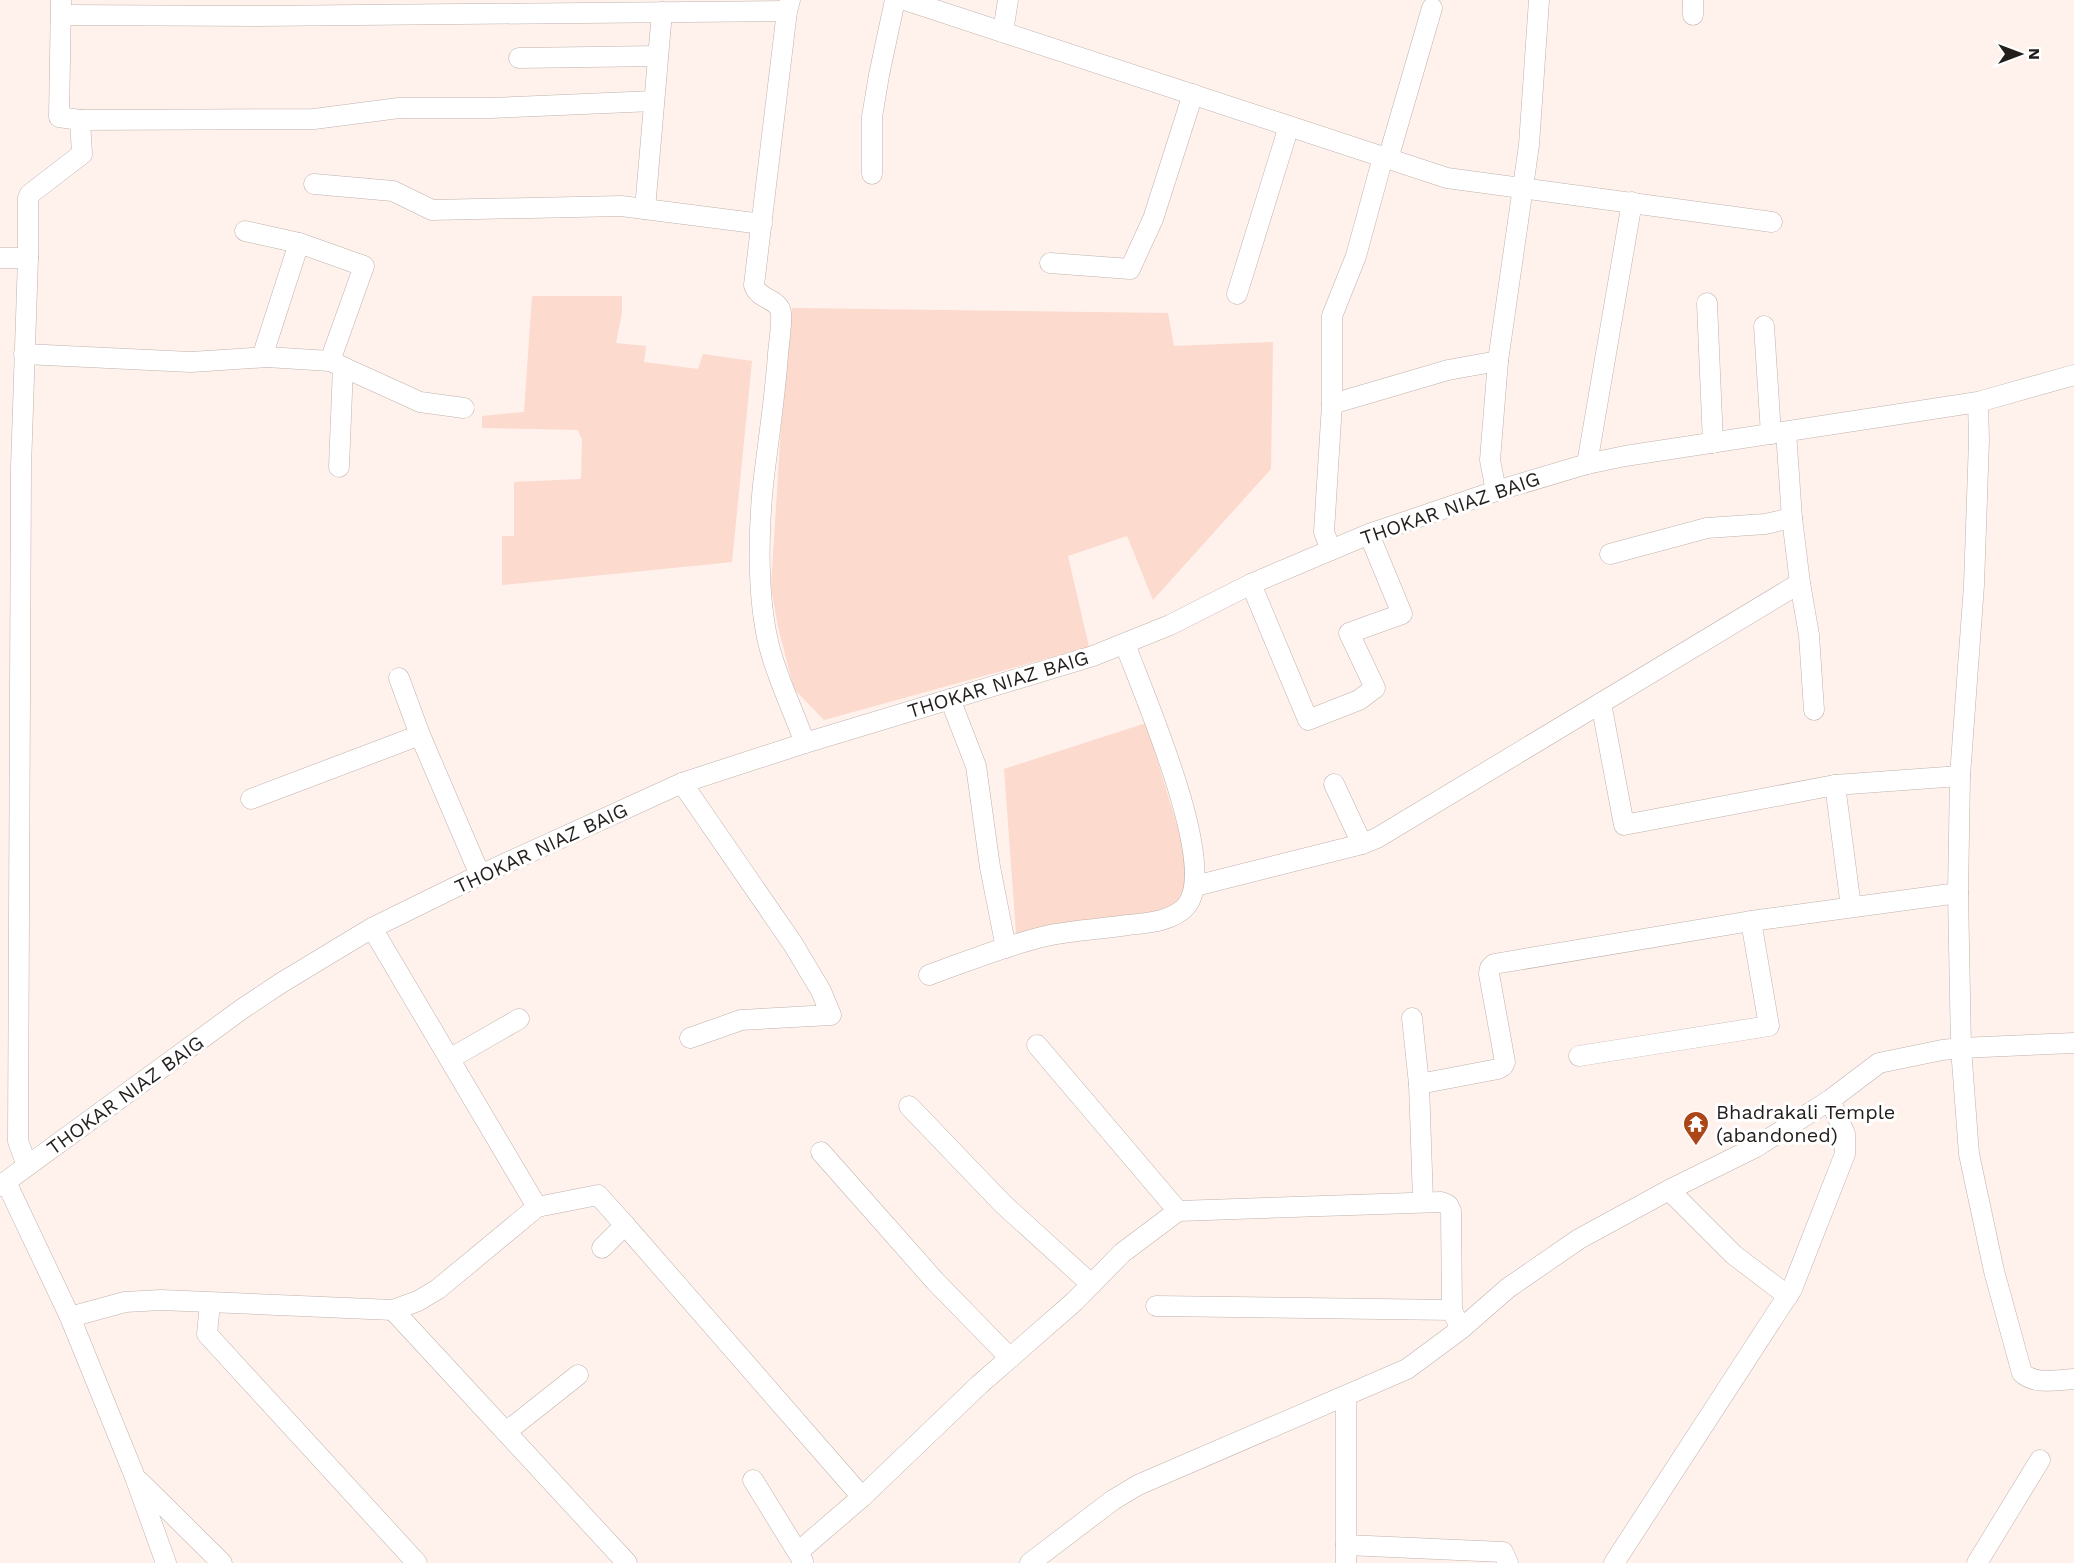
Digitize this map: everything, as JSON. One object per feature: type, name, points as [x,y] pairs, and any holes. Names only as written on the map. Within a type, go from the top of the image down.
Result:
[{"type":"street","points":[[872,174],[872,117],[895,0]]},
{"type":"street","points":[[905,0],[1447,178],[1772,222]]},
{"type":"street","points":[[1003,32],[1008,0]]},
{"type":"street","points":[[1496,490],[1490,460],[1498,361],[1529,145],[1539,0]]},
{"type":"street","points":[[654,101],[490,108],[399,108],[314,119],[80,120],[59,117],[61,7],[662,12],[789,6],[754,285],[756,292],[775,303],[781,313],[777,370],[762,499],[760,564],[764,618],[771,654],[805,743]]},
{"type":"street","points":[[1331,550],[1324,532],[1332,404],[1332,316],[1356,256],[1432,8]]},
{"type":"street","points":[[645,209],[662,12]]},
{"type":"street","points":[[519,58],[658,56]]},
{"type":"street","points":[[1050,263],[1130,269],[1153,219],[1192,94]]},
{"type":"street","points":[[27,1166],[18,1141],[21,478],[28,198],[30,194],[82,154],[80,120]]},
{"type":"street","points":[[1237,294],[1289,126]]},
{"type":"street","points":[[314,184],[393,191],[432,210],[621,206],[762,224]]},
{"type":"street","points":[[1587,464],[1632,202]]},
{"type":"street","points":[[245,231],[299,243],[364,266],[337,364],[339,467]]},
{"type":"street","points":[[267,357],[265,348],[299,243]]},
{"type":"street","points":[[0,258],[28,258]]},
{"type":"street","points":[[1707,303],[1713,443]]},
{"type":"street","points":[[1764,326],[1809,635],[1814,710]]},
{"type":"street","points":[[24,354],[191,362],[267,357],[337,364],[420,402],[464,408]]},
{"type":"street","points":[[1332,404],[1448,370],[1498,361]]},
{"type":"street","name":"THOKAR NIAZ BAIG","points":[[3,1184],[242,1010],[281,983],[372,928],[480,875],[682,783],[805,743],[1093,656],[1170,625],[1251,584],[1369,534],[1496,490],[1587,464],[1978,402],[2074,375]]},
{"type":"street","points":[[1978,402],[1979,440],[1974,585],[1960,776],[1958,893],[1961,1048],[1969,1154],[1994,1270],[2022,1372],[2028,1379],[2048,1381],[2074,1379]]},
{"type":"street","points":[[1610,554],[1707,528],[1765,524],[1792,518]]},
{"type":"street","points":[[1251,584],[1308,720],[1359,700],[1375,688],[1349,633],[1402,614],[1369,534]]},
{"type":"street","points":[[1195,886],[1362,844],[1377,838],[1800,583]]},
{"type":"street","points":[[929,975],[1047,936],[1156,921],[1177,913],[1188,905],[1195,886],[1192,851],[1181,794],[1125,644]]},
{"type":"street","points":[[399,678],[420,735],[480,875]]},
{"type":"street","points":[[950,699],[976,766],[990,867],[1006,948]]},
{"type":"street","points":[[1601,703],[1624,825],[1835,785],[1960,776]]},
{"type":"street","points":[[251,800],[420,735]]},
{"type":"street","points":[[682,783],[794,945],[821,991],[831,1015],[741,1020],[690,1038]]},
{"type":"street","points":[[1334,784],[1362,844]]},
{"type":"street","points":[[1835,785],[1851,907]]},
{"type":"street","points":[[1419,1084],[1498,1069],[1503,1066],[1505,1062],[1489,974],[1494,964],[1752,921],[1958,893]]},
{"type":"street","points":[[1579,1056],[1769,1026],[1752,921]]},
{"type":"street","points":[[372,928],[537,1207]]},
{"type":"street","points":[[1412,1018],[1419,1084],[1423,1201]]},
{"type":"street","points":[[451,1059],[519,1019]]},
{"type":"street","points":[[1030,1563],[1113,1500],[1138,1485],[1407,1369],[1461,1329],[1508,1288],[1579,1239],[1669,1190],[1756,1147],[1830,1100],[1879,1063],[1961,1048],[2074,1043]]},
{"type":"street","points":[[1036,1045],[1178,1211]]},
{"type":"street","points":[[1614,1563],[1792,1289],[1845,1154],[1845,1134],[1830,1100]]},
{"type":"street","points":[[909,1106],[1003,1204],[1091,1284]]},
{"type":"street","points":[[821,1152],[935,1281],[1010,1358]]},
{"type":"street","points":[[3,1184],[69,1317],[135,1477],[166,1563]]},
{"type":"street","points":[[1669,1190],[1734,1255],[1788,1296]]},
{"type":"street","points":[[69,1317],[125,1302],[161,1300],[393,1310],[418,1301],[438,1289],[537,1207],[598,1195],[862,1497]]},
{"type":"street","points":[[753,1480],[801,1557],[933,1427],[1075,1301],[1122,1252],[1178,1211],[1441,1202],[1448,1205],[1451,1211],[1452,1310],[1461,1329]]},
{"type":"street","points":[[602,1248],[625,1225]]},
{"type":"street","points":[[210,1303],[207,1334],[417,1563]]},
{"type":"street","points":[[1156,1306],[1452,1310]]},
{"type":"street","points":[[393,1310],[627,1563]]},
{"type":"street","points":[[506,1432],[578,1375]]},
{"type":"street","points":[[1346,1396],[1346,1554],[1503,1551],[1508,1563]]},
{"type":"street","points":[[1977,1563],[2040,1460]]},
{"type":"street","points":[[135,1477],[222,1563]]},
{"type":"shaded area","points":[[532,296],[622,296],[622,312],[616,343],[646,346],[644,362],[698,369],[703,354],[752,361],[732,562],[502,585],[502,536],[514,536],[514,482],[581,479],[582,440],[578,430],[482,428],[482,416],[524,412]]},
{"type":"shaded area","points":[[792,308],[1168,313],[1174,346],[1273,342],[1271,469],[1153,600],[1127,536],[1068,556],[1089,647],[824,720],[794,689],[778,627],[771,587],[783,395]]},
{"type":"shaded area","points":[[1146,723],[1185,851],[1185,882],[1181,904],[1153,919],[1016,933],[1004,769]]},
{"type":"place","name":"Bhadrakali Temple (abandoned)","points":[[1696,1147]]}]
